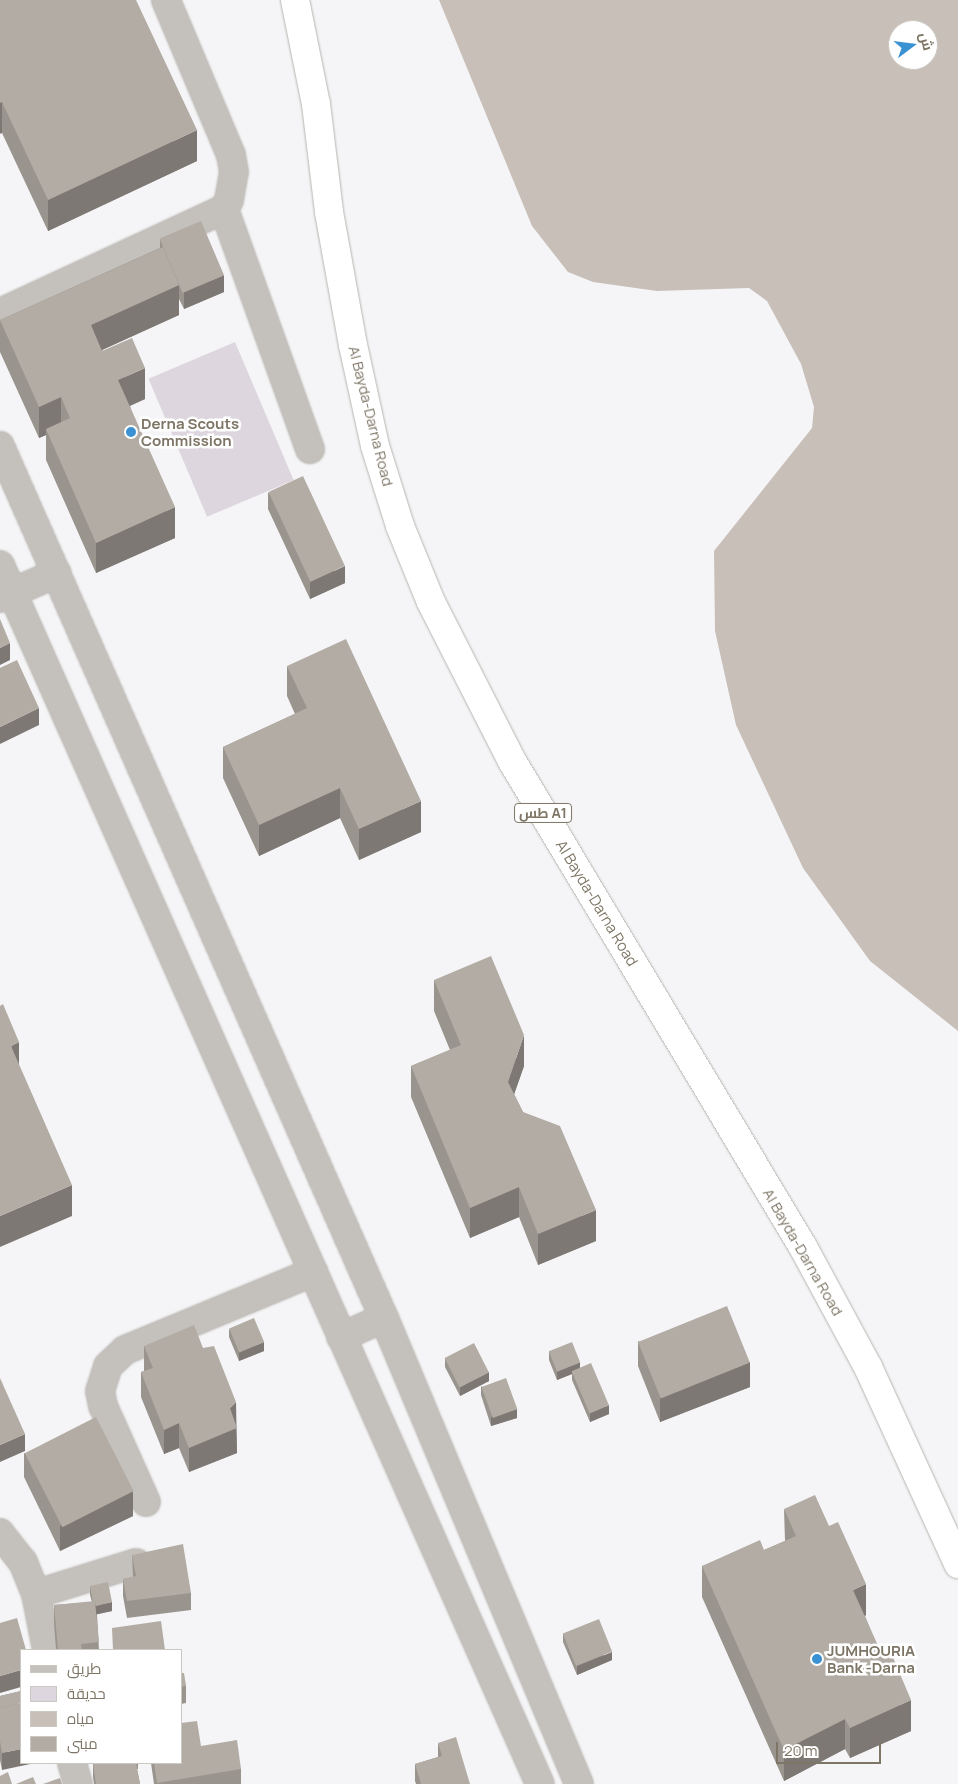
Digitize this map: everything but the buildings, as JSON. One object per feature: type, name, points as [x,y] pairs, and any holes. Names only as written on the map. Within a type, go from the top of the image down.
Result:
[{"type":"highway","name":"Al Bayda-Darna Road","points":[[295,0],[316,104],[330,212],[352,345],[373,437],[400,526],[431,602],[512,761],[804,1247],[868,1367],[958,1564]]},
{"type":"street","points":[[166,0],[232,155],[232,190],[224,210],[310,450]]},
{"type":"street","points":[[0,313],[224,210]]},
{"type":"street","points":[[0,446],[384,1318],[579,1784]]},
{"type":"street","points":[[0,565],[6,595],[313,1272],[540,1784]]},
{"type":"street","points":[[6,595],[57,573]]},
{"type":"street","points":[[146,1502],[103,1406],[100,1391],[108,1366],[125,1350],[313,1272]]},
{"type":"street","points":[[341,1337],[384,1318]]},
{"type":"street","points":[[0,1533],[23,1562],[36,1594],[47,1649]]},
{"type":"street","points":[[36,1594],[136,1563]]},
{"type":"street","points":[[72,1764],[78,1784]]},
{"type":"green space","points":[[235,342],[294,480],[207,517],[148,379]]},
{"type":"water","points":[[439,0],[958,0],[958,1031],[870,961],[803,868],[736,725],[715,631],[714,551],[812,428],[814,407],[801,364],[767,301],[749,288],[657,291],[593,282],[568,272],[532,226]]},
{"type":"place","name":"Derna Scouts Commission","points":[[131,432]]},
{"type":"place","name":"JUMHOURIA Bank -Darna","points":[[817,1659]]}]
